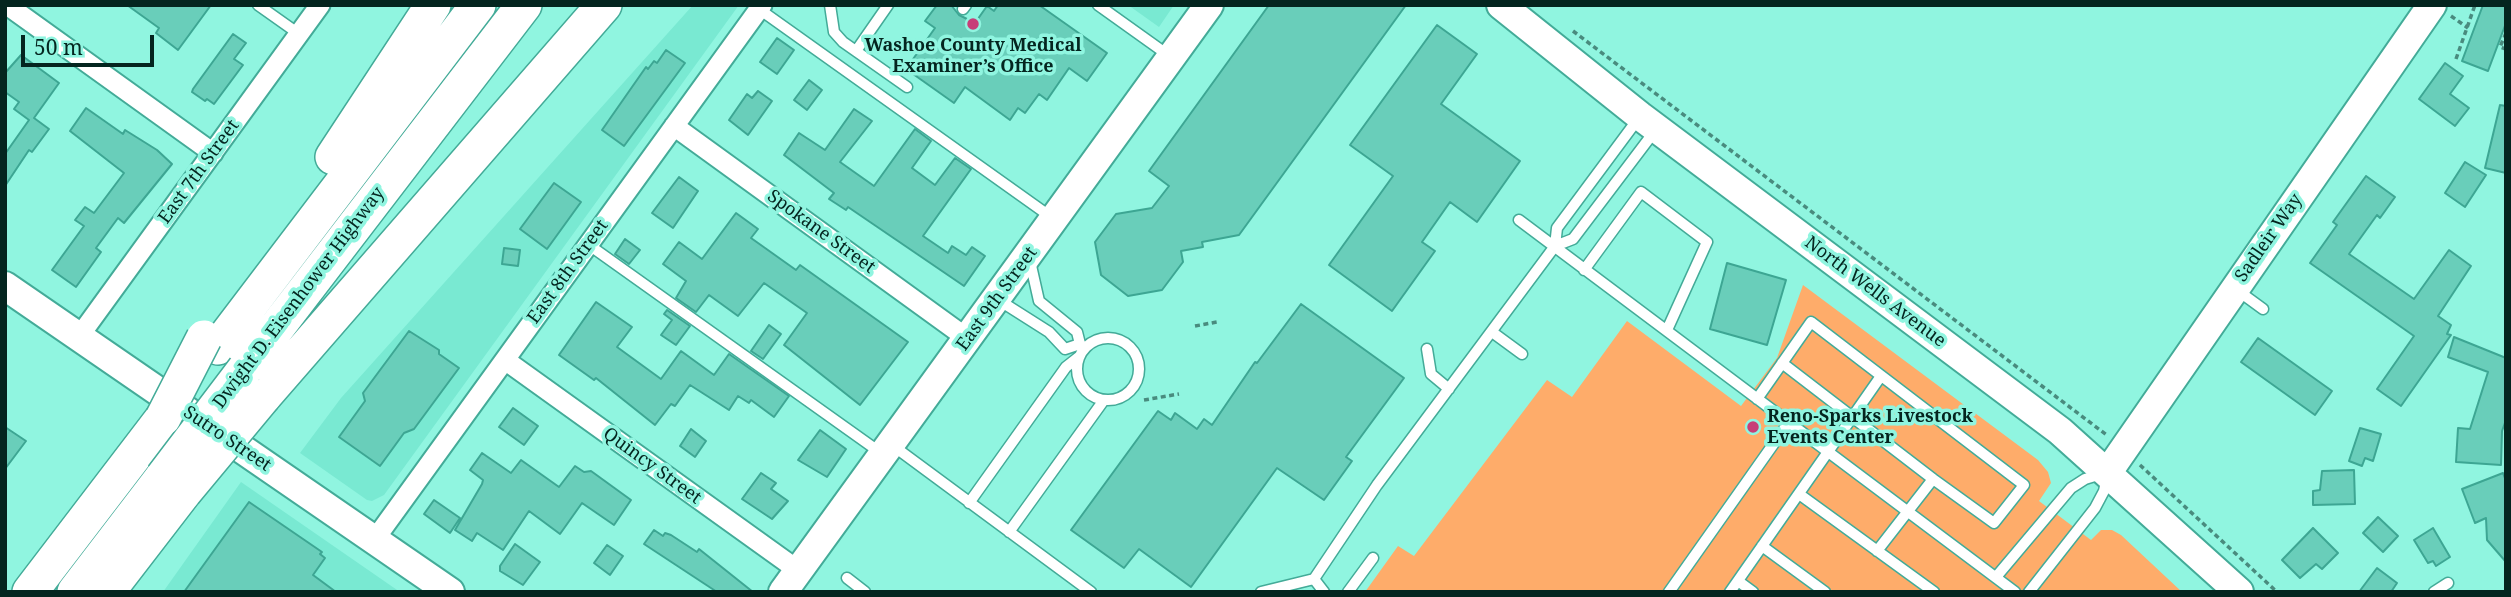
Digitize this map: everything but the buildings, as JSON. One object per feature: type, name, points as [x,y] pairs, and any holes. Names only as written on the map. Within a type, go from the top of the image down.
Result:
[{"type":"highway","points":[[211,342],[356,126],[433,5]]},
{"type":"highway","name":"Dwight D. Eisenhower Highway","points":[[30,592],[163,418],[211,342],[478,5]]},
{"type":"highway","name":"Dwight D. Eisenhower Highway","points":[[75,592],[174,484],[254,383],[524,5]]},
{"type":"highway","points":[[254,383],[604,5]]},
{"type":"highway","points":[[107,592],[174,484]]},
{"type":"street","points":[[7,5],[213,153]]},
{"type":"street","name":"East 7th Street","points":[[78,338],[320,5]]},
{"type":"street","name":"East 9th Street","points":[[791,581],[1209,5]]},
{"type":"street","name":"North Wells Avenue","points":[[1501,5],[1649,122],[2060,431],[2239,592]]},
{"type":"street","name":"East 8th Street","points":[[375,539],[760,7]]},
{"type":"street","name":"Sadleir Way","points":[[2108,472],[2234,288],[2441,10]]},
{"type":"street","name":"Spokane Street","points":[[674,126],[968,338]]},
{"type":"street","name":"Sutro Street","points":[[5,286],[450,592]]},
{"type":"street","name":"Quincy Street","points":[[505,360],[791,581]]},
{"type":"lane","points":[[258,5],[299,34]]},
{"type":"lane","points":[[830,5],[834,32],[907,87]]},
{"type":"lane","points":[[856,51],[888,5]]},
{"type":"lane","points":[[1098,5],[1171,58]]},
{"type":"lane","points":[[760,7],[1054,219]]},
{"type":"lane","points":[[1555,246],[1573,239],[1649,122]]},
{"type":"lane","points":[[1261,592],[1314,579],[1377,485],[1555,246],[1557,228],[1649,122]]},
{"type":"lane","points":[[1584,270],[1642,191],[1707,242],[1667,330]]},
{"type":"lane","points":[[1519,220],[2015,592]]},
{"type":"lane","points":[[589,245],[968,503],[1091,592]]},
{"type":"lane","points":[[968,503],[1081,349],[1093,342],[1114,338],[1132,349],[1137,358],[1138,379],[1133,388],[1115,400],[1104,400],[1087,392],[1077,375],[1081,349],[1077,332],[1039,301],[1033,285],[1029,254]]},
{"type":"lane","points":[[2234,288],[2263,309]]},
{"type":"lane","points":[[997,299],[1049,331],[1065,349],[1081,349]]},
{"type":"lane","points":[[1757,399],[1782,363],[1811,322],[2024,485],[1994,523],[1782,363]]},
{"type":"lane","points":[[1492,332],[1522,354]]},
{"type":"lane","points":[[1427,349],[1431,374],[1449,389]]},
{"type":"lane","points":[[1730,592],[1881,376]]},
{"type":"lane","points":[[1009,532],[1104,400]]},
{"type":"lane","points":[[1669,592],[1789,422]]},
{"type":"lane","points":[[1996,577],[2071,488],[2085,479],[2108,472],[2104,491],[2095,508],[2029,592]]},
{"type":"lane","points":[[1877,551],[1933,479]]},
{"type":"lane","points":[[1799,494],[1934,592]]},
{"type":"lane","points":[[1762,546],[1825,592]]},
{"type":"lane","points":[[1348,592],[1373,558]]},
{"type":"lane","points":[[847,578],[866,592]]},
{"type":"lane","points":[[1314,579],[1325,592]]},
{"type":"lane","points":[[1738,580],[1753,592]]},
{"type":"lane","points":[[2434,592],[2448,583]]},
{"type":"path","points":[[2456,59],[2476,5]]},
{"type":"path","points":[[2441,10],[2468,27]]},
{"type":"path","points":[[2506,33],[2500,47],[2506,49]]},
{"type":"path","points":[[1195,326],[1217,322]]},
{"type":"path","points":[[1144,400],[1179,394]]},
{"type":"shaded area","points":[[693,5],[739,5],[384,495],[372,501],[367,500],[300,453],[341,398]]},
{"type":"shaded area","points":[[1128,5],[1174,5],[1159,27]]},
{"type":"shaded area","name":"Reno-Sparks Livestock Events Center","points":[[1803,285],[2038,460],[2048,472],[2051,483],[2039,501],[2091,540],[2101,530],[2112,530],[2121,535],[2182,592],[1365,592],[1398,546],[1414,556],[1547,380],[1572,397],[1627,321],[1741,406],[1777,358]]},
{"type":"shaded area","points":[[241,482],[400,592],[163,592]]},
{"type":"place","name":"Washoe County Medical Examiner’s Office","points":[[973,24]]},
{"type":"place","name":"Reno-Sparks Livestock Events Center","points":[[1753,427]]}]
